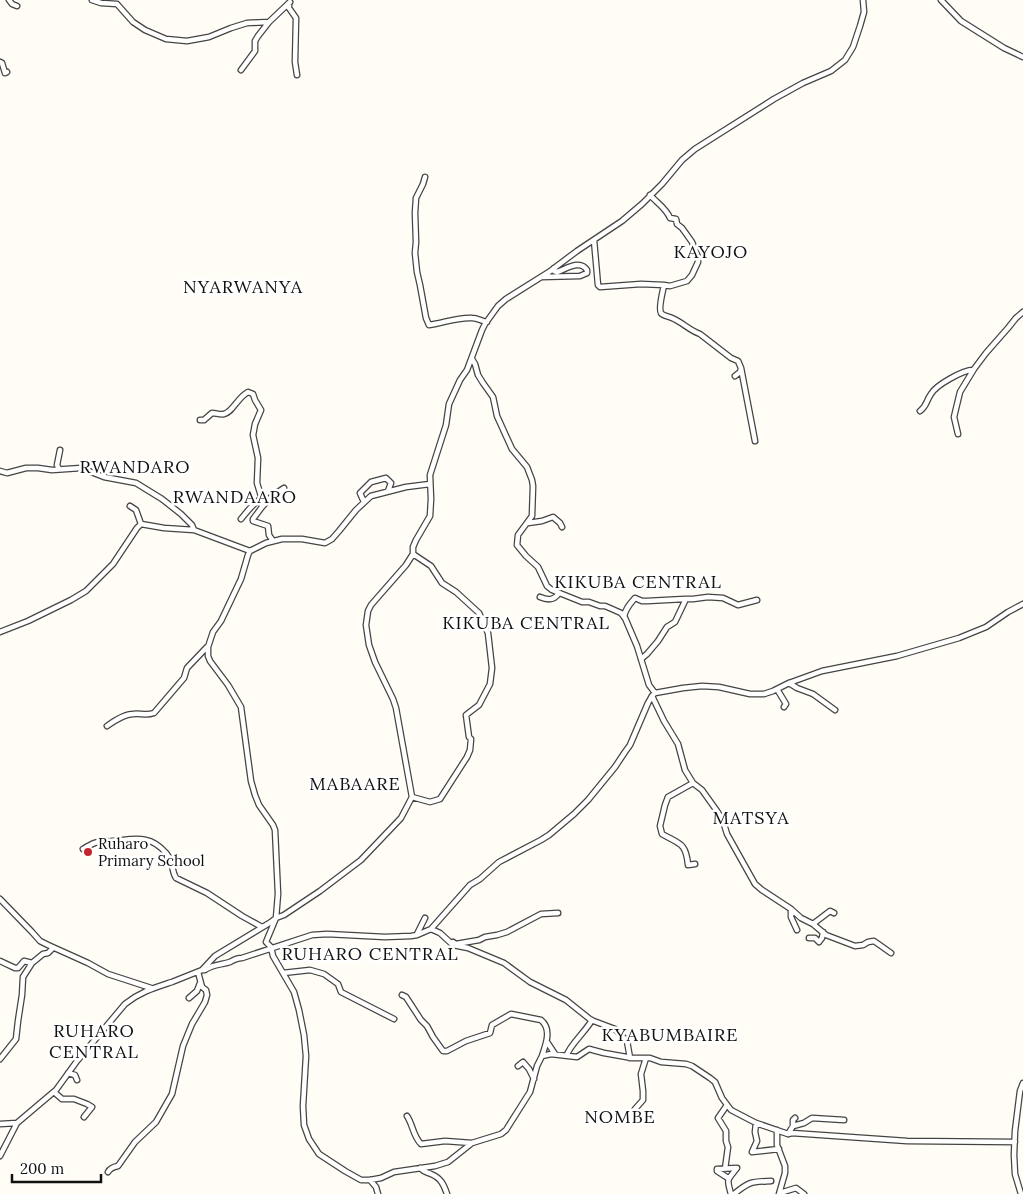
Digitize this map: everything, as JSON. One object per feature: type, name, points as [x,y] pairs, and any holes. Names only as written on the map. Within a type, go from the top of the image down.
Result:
[{"type":"street","points":[[9,0],[17,6]]},
{"type":"street","points":[[92,0],[101,3],[117,4],[134,22],[145,30],[166,39],[187,41],[209,37],[247,23],[269,22]]},
{"type":"street","points":[[189,998],[197,991],[200,983],[200,971],[215,956],[303,903],[361,860],[401,818],[412,797],[396,708],[369,645],[366,626],[368,611],[371,605],[403,570],[412,554],[416,540],[430,516],[430,475],[446,425],[449,404],[460,380],[467,370],[482,330],[487,322],[498,306],[506,299],[622,221],[650,195],[682,160],[702,143],[774,99],[830,71],[845,60],[860,26],[864,12],[863,0]]},
{"type":"street","points":[[941,0],[961,21],[1004,48],[1023,57]]},
{"type":"street","points":[[241,70],[255,51],[258,36],[290,1]]},
{"type":"street","points":[[290,1],[289,8],[294,14],[296,21],[295,62],[297,75]]},
{"type":"street","points":[[0,62],[5,73],[7,72]]},
{"type":"street","points":[[425,177],[416,198],[415,253],[426,318],[429,325],[465,318],[475,318],[482,322],[487,322]]},
{"type":"street","points":[[594,240],[598,285],[600,287],[641,284],[670,286],[687,281],[698,262],[692,242],[677,224],[676,219],[670,218],[665,209],[654,201],[650,195]]},
{"type":"street","points":[[540,277],[580,276],[587,273],[588,270],[585,266],[581,265],[557,272],[554,271],[554,268]]},
{"type":"street","points":[[664,285],[660,303],[662,314],[700,334],[731,358],[738,361],[755,441]]},
{"type":"street","points":[[958,434],[954,417],[960,392],[973,370],[994,343],[1023,312]]},
{"type":"street","points":[[472,359],[483,383],[493,397],[497,416],[512,449],[527,467],[532,480],[532,516],[518,535],[517,545],[538,567],[547,586],[582,602],[606,606],[621,613],[628,621],[649,685],[664,720],[675,739],[685,770],[717,811],[730,841],[755,884],[826,935],[855,946],[874,941],[891,953]]},
{"type":"street","points":[[735,376],[740,372],[741,368]]},
{"type":"street","points":[[920,411],[926,407],[931,392],[951,378],[967,370],[973,370]]},
{"type":"street","points":[[200,420],[204,420],[212,413],[225,414],[233,408],[242,396],[248,392],[253,394],[261,410],[255,424],[254,439],[258,458],[257,482],[262,508]]},
{"type":"street","points":[[59,470],[60,450]]},
{"type":"street","points":[[0,471],[8,473],[26,468],[59,470],[81,468],[104,477],[136,483],[162,499],[181,514],[192,525],[194,530]]},
{"type":"street","points":[[364,502],[360,493],[371,482],[386,478],[391,483],[388,491]]},
{"type":"street","points":[[402,995],[406,997],[444,1051],[488,1034],[491,1032],[492,1025],[512,1014],[544,1022],[546,1025],[547,1042],[536,1066],[530,1092],[506,1130],[501,1134],[472,1143],[448,1162],[435,1166],[394,1172],[380,1178],[360,1180],[319,1154],[309,1139],[304,1125],[302,1106],[306,1056],[304,1035],[294,992],[273,956],[271,947],[266,942],[276,918],[278,894],[275,830],[255,796],[251,781],[241,707],[228,684],[210,661],[208,647],[213,632],[221,621],[241,579],[250,551],[282,539],[302,539],[325,543],[336,535],[370,496],[406,487],[430,484]]},
{"type":"street","points":[[273,541],[268,536],[268,526],[253,521],[253,519],[272,496],[284,488]]},
{"type":"street","points":[[240,519],[261,498]]},
{"type":"street","points":[[130,506],[136,510],[141,524]]},
{"type":"street","points":[[528,523],[553,517],[562,527]]},
{"type":"street","points":[[0,632],[28,621],[86,591],[113,564],[136,528],[141,524],[194,530],[250,551]]},
{"type":"street","points":[[412,554],[431,566],[442,583],[456,592],[480,613],[488,633],[492,668],[490,684],[486,692],[479,704],[466,714],[469,737],[471,738],[467,757],[440,800],[430,802],[412,797]]},
{"type":"street","points":[[540,597],[552,600],[559,593]]},
{"type":"street","points":[[624,617],[625,612],[636,598],[647,601],[712,597],[723,598],[738,604],[757,600]]},
{"type":"street","points":[[641,659],[647,654],[667,627],[675,622],[685,601],[684,599]]},
{"type":"street","points":[[0,1156],[17,1123],[54,1092],[125,1004],[151,988],[205,970],[214,965],[230,962],[239,957],[242,958],[307,936],[320,934],[385,937],[417,935],[431,928],[470,885],[480,879],[499,862],[545,838],[588,800],[615,768],[630,745],[640,717],[653,694],[702,686],[719,687],[750,694],[764,694],[822,671],[896,656],[959,638],[986,627],[1023,604]]},
{"type":"street","points":[[107,726],[129,714],[148,716],[154,713],[184,678],[187,668],[208,647]]},
{"type":"street","points":[[789,683],[813,694],[835,710]]},
{"type":"street","points":[[777,689],[786,704],[784,707]]},
{"type":"street","points":[[694,783],[668,797],[660,826],[662,834],[684,848],[688,865],[695,864]]},
{"type":"street","points":[[83,849],[94,842],[103,841],[133,838],[152,842],[170,858],[176,878],[207,893],[262,927]]},
{"type":"street","points":[[0,898],[40,941],[108,974],[151,988]]},
{"type":"street","points":[[791,909],[791,917],[797,930]]},
{"type":"street","points":[[813,924],[830,911],[834,913]]},
{"type":"street","points":[[431,928],[456,944],[507,932],[541,914],[558,913]]},
{"type":"street","points":[[417,935],[422,928],[425,918]]},
{"type":"street","points":[[809,938],[815,938],[819,942],[824,932]]},
{"type":"street","points":[[446,938],[453,945],[468,948],[504,963],[530,982],[566,1000],[592,1020],[611,1026],[627,1040],[630,1058]]},
{"type":"street","points":[[0,1059],[16,1039],[23,977],[32,963],[42,954],[48,953],[53,948]]},
{"type":"street","points":[[0,961],[15,968],[18,968],[24,961],[32,963]]},
{"type":"street","points":[[283,973],[310,970],[324,974],[338,984],[341,992],[394,1019]]},
{"type":"street","points":[[108,1172],[113,1167],[118,1166],[134,1142],[156,1122],[172,1094],[187,1036],[207,998],[206,990],[200,983]]},
{"type":"street","points":[[567,1055],[568,1051],[592,1020]]},
{"type":"street","points":[[547,1042],[555,1054]]},
{"type":"street","points":[[542,1056],[555,1054],[577,1057],[589,1049],[630,1058],[646,1058],[666,1063],[686,1064],[703,1072],[715,1082],[727,1105],[737,1114],[788,1134],[907,1142],[1015,1142]]},
{"type":"street","points":[[635,1109],[643,1100],[640,1074],[646,1058]]},
{"type":"street","points":[[518,1066],[523,1062],[529,1068],[534,1079]]},
{"type":"street","points":[[68,1073],[75,1075],[77,1080]]},
{"type":"street","points":[[1021,1194],[1015,1174],[1014,1131],[1023,1083]]},
{"type":"street","points":[[54,1092],[62,1099],[74,1099],[92,1107],[84,1117]]},
{"type":"street","points":[[726,1168],[728,1147],[726,1131],[718,1118],[727,1105]]},
{"type":"street","points":[[407,1116],[414,1128],[416,1138],[421,1144],[445,1141],[472,1143]]},
{"type":"street","points":[[788,1134],[795,1118]]},
{"type":"street","points":[[793,1126],[804,1123],[812,1118],[844,1120]]},
{"type":"street","points":[[0,1124],[17,1123]]},
{"type":"street","points":[[756,1123],[757,1142],[752,1152],[779,1149]]},
{"type":"street","points":[[777,1130],[777,1145],[785,1166],[780,1193]]},
{"type":"street","points":[[420,1168],[423,1172],[435,1175],[440,1179],[447,1194]]},
{"type":"street","points":[[728,1178],[717,1170],[737,1168],[728,1178],[732,1194],[750,1182],[772,1181]]},
{"type":"street","points":[[370,1180],[376,1187],[378,1194]]},
{"type":"street","points":[[780,1193],[796,1188],[804,1194]]},
{"type":"place","name":"Ruharo Primary School","points":[[88,852]]},
{"type":"district","name":"KAYOJO","points":[[711,251]]},
{"type":"district","name":"NYARWANYA","points":[[243,286]]},
{"type":"district","name":"RWANDARO","points":[[135,466]]},
{"type":"district","name":"RWANDAARO","points":[[235,496]]},
{"type":"district","name":"KIKUBA CENTRAL","points":[[638,581]]},
{"type":"district","name":"KIKUBA CENTRAL","points":[[526,622]]},
{"type":"district","name":"MABAARE","points":[[355,783]]},
{"type":"district","name":"MATSYA","points":[[751,817]]},
{"type":"district","name":"RUHARO CENTRAL","points":[[370,953]]},
{"type":"district","name":"KYABUMBAIRE","points":[[670,1034]]},
{"type":"district","name":"RUHARO CENTRAL","points":[[94,1040]]},
{"type":"district","name":"NOMBE","points":[[620,1116]]}]
